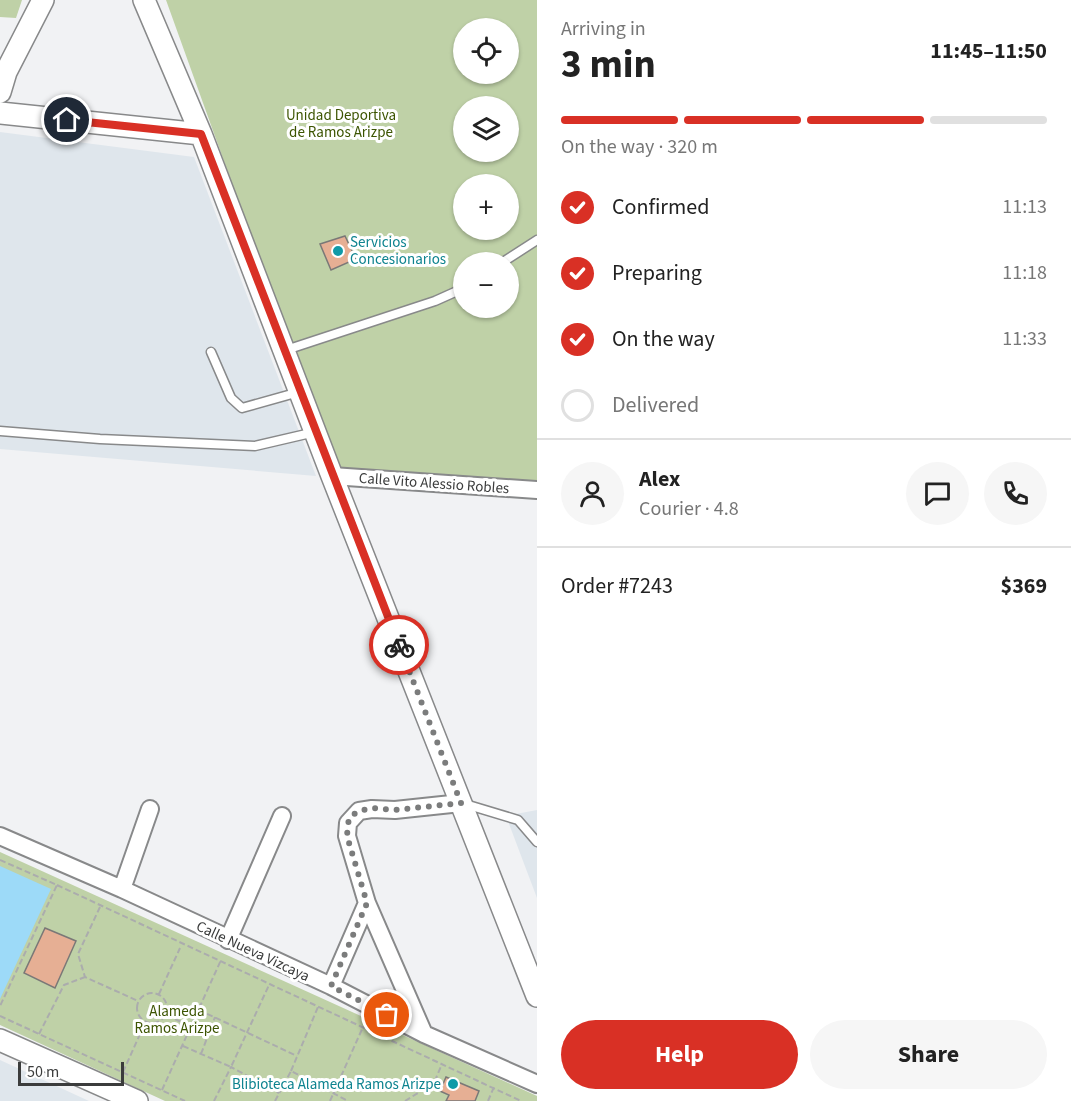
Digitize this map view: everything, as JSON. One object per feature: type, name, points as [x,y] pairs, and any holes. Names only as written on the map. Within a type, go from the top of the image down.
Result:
[{"type":"street","points":[[0,92],[3,65],[43,0]]},
{"type":"street","points":[[144,0],[201,134],[332,476],[537,996]]},
{"type":"street","points":[[0,113],[201,134]]},
{"type":"street","name":"Calle Vito Alessio Robles","points":[[332,476],[537,490]]},
{"type":"street","points":[[424,1034],[367,903],[347,836],[348,823],[359,811],[433,808],[461,803]]},
{"type":"street","points":[[122,889],[150,809]]},
{"type":"street","points":[[228,940],[282,816]]},
{"type":"street","name":"Calle Nueva Vizcaya","points":[[0,836],[122,889],[331,986],[424,1034],[537,1084]]},
{"type":"street","points":[[331,986],[367,903]]},
{"type":"street","points":[[0,1040],[137,1101]]},
{"type":"lane","points":[[518,252],[537,240]]},
{"type":"lane","points":[[284,350],[435,301],[453,293]]},
{"type":"lane","points":[[211,352],[231,398],[242,408],[300,392]]},
{"type":"lane","points":[[0,431],[100,439],[255,446],[315,432]]},
{"type":"lane","points":[[461,803],[518,820],[537,842]]},
{"type":"path","points":[[0,860],[221,960],[521,1101]]},
{"type":"path","points":[[0,1006],[57,885]]},
{"type":"path","points":[[86,977],[78,954],[100,907]]},
{"type":"path","points":[[159,994],[180,948]]},
{"type":"path","points":[[162,1090],[221,960]]},
{"type":"path","points":[[39,1034],[64,985],[86,977],[138,1001]]},
{"type":"path","points":[[214,1101],[269,985]]},
{"type":"path","points":[[145,994],[159,994],[168,1005],[166,1014],[155,1023],[146,1022],[137,1011],[138,1001],[145,994]]},
{"type":"path","points":[[275,1101],[291,1071],[318,1007]]},
{"type":"path","points":[[199,1010],[297,1056]]},
{"type":"path","points":[[166,1014],[191,1027]]},
{"type":"path","points":[[0,1017],[185,1101]]},
{"type":"path","points":[[201,1054],[214,1017]]},
{"type":"path","points":[[123,1072],[146,1022]]},
{"type":"path","points":[[330,1101],[364,1027]]},
{"type":"path","points":[[183,1046],[231,1067],[279,1093]]},
{"type":"path","points":[[405,1101],[434,1083],[443,1064]]},
{"type":"path","points":[[291,1071],[348,1101]]},
{"type":"path","points":[[488,1101],[494,1087]]},
{"type":"shaded area","points":[[0,132],[194,157],[316,476],[0,449]]},
{"type":"shaded area","points":[[537,810],[537,898],[506,816]]},
{"type":"shaded area","points":[[0,1060],[89,1101],[0,1101]]},
{"type":"green space","points":[[0,0],[22,0],[16,18],[0,17]]},
{"type":"green space","name":"Unidad Deportiva de Ramos Arizpe","points":[[166,0],[537,0],[537,485],[335,470]]},
{"type":"green space","name":"Alameda Ramos Arizpe","points":[[0,852],[537,1096],[537,1101],[165,1101],[0,1025]]},
{"type":"water","points":[[0,866],[51,889],[0,999]]},
{"type":"building","name":"Servicios Concesionarios","points":[[345,236],[356,259],[331,270],[320,244]]},
{"type":"building","points":[[45,928],[76,941],[55,988],[24,973]]},
{"type":"building","name":"Blibioteca Alameda Ramos Arizpe","points":[[446,1077],[479,1091],[475,1101],[446,1101],[449,1095],[440,1091]]},
{"type":"way so far","points":[[387,1015],[331,986],[367,903],[347,836],[348,823],[351,816],[359,811],[372,808],[395,810],[433,808],[461,803],[399,645]]},
{"type":"place","name":"Servicios Concesionarios","points":[[338,251]]},
{"type":"place","name":"Blibioteca Alameda Ramos Arizpe","points":[[453,1084]]},
{"type":"route","points":[[67,120],[201,134],[399,645]]}]
